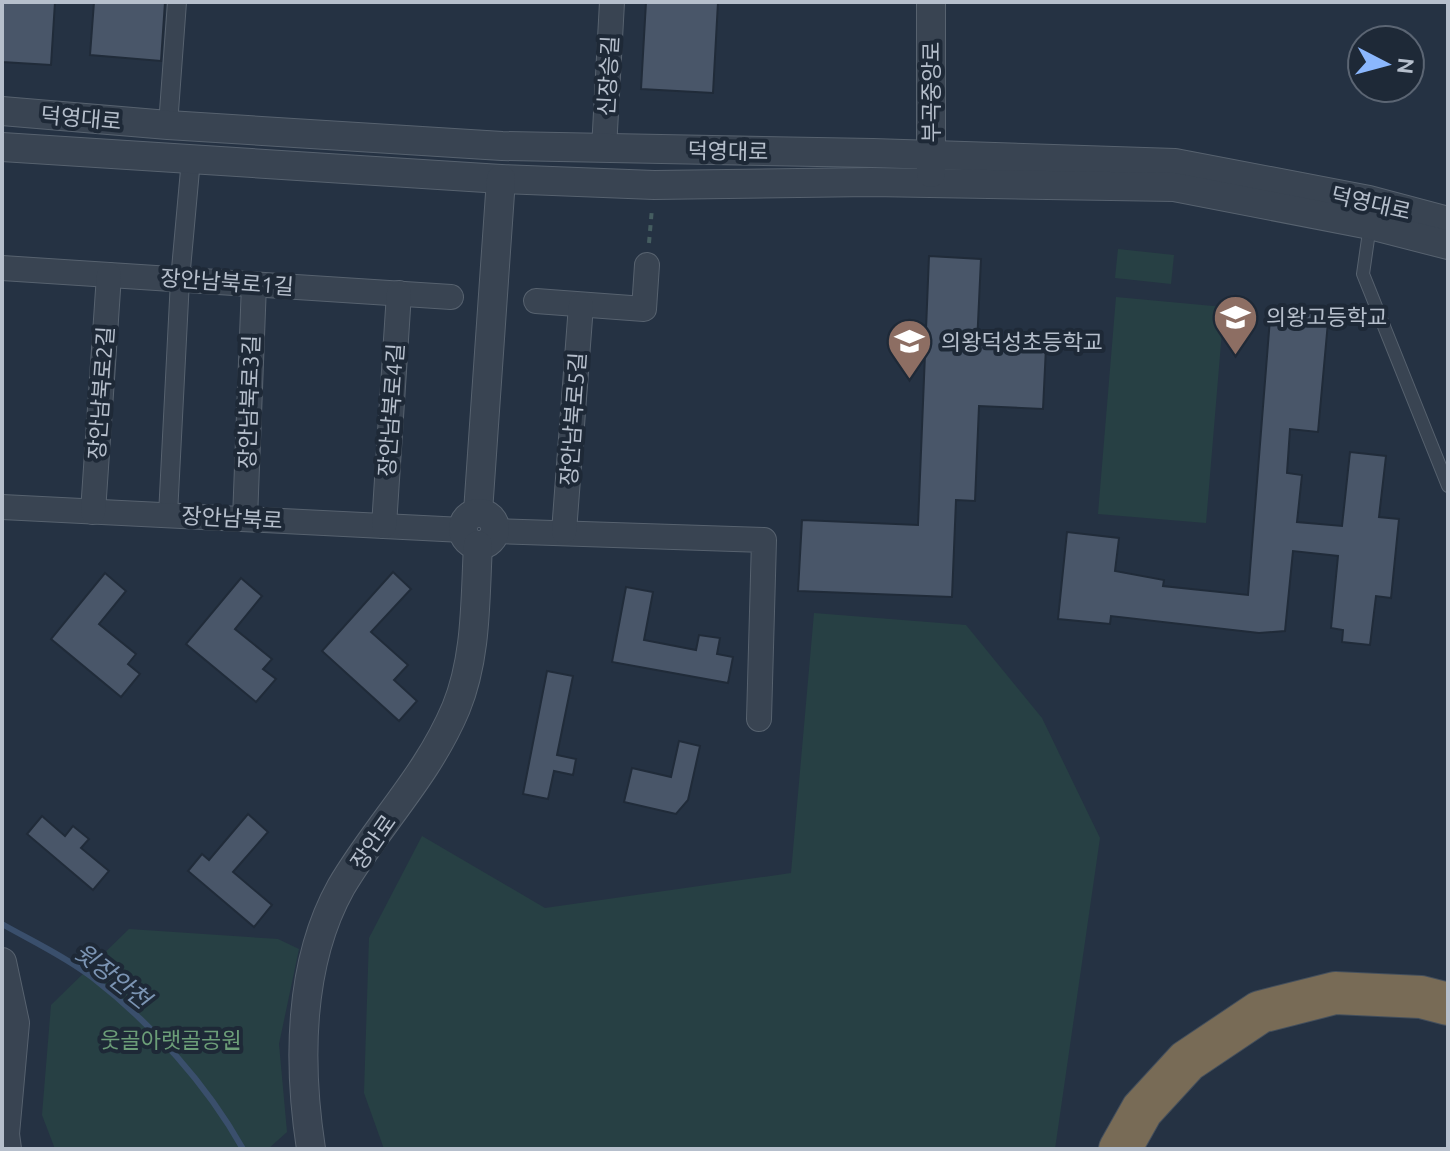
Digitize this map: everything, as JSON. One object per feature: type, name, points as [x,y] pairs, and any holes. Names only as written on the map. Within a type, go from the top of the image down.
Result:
[{"type":"highway","points":[[1120,1149],[1142,1110],[1187,1061],[1260,1012],[1335,993],[1421,997],[1448,1004]]},
{"type":"highway","points":[[1143,1149],[1159,1122],[1204,1071],[1273,1028],[1340,1012],[1421,1018],[1448,1024]]},
{"type":"street","points":[[168,125],[177,2]]},
{"type":"street","name":"신장승길","points":[[604,149],[612,2]]},
{"type":"street","name":"부곡중앙로","points":[[931,2],[931,169]]},
{"type":"street","name":"덕영대로","points":[[2,111],[168,125],[931,169],[1174,187],[1370,225],[1448,245]]},
{"type":"street","name":"덕영대로","points":[[2,147],[501,179],[654,185],[931,169],[1175,163],[1369,200],[1448,221]]},
{"type":"street","points":[[168,515],[180,280],[191,159]]},
{"type":"street","name":"장안로","points":[[311,1149],[303,1098],[308,983],[324,924],[342,887],[431,760],[457,705],[471,653],[501,179]]},
{"type":"street","points":[[536,301],[644,309],[647,265]]},
{"type":"street","name":"장안남북로1길","points":[[2,268],[451,297]]},
{"type":"street","name":"장안남북로2길","points":[[93,512],[109,275]]},
{"type":"street","name":"장안남북로3길","points":[[245,519],[254,284]]},
{"type":"street","name":"장안남북로4길","points":[[384,526],[399,293]]},
{"type":"street","name":"장안남북로5길","points":[[564,532],[581,305]]},
{"type":"street","name":"장안남북로","points":[[2,507],[384,526],[764,540],[759,719]]},
{"type":"street","points":[[3,965],[15,1023],[5,1134],[7,1149]]},
{"type":"lane","points":[[1370,225],[1363,274],[1448,486]]},
{"type":"path","points":[[647,265],[654,185]]},
{"type":"green space","points":[[1118,249],[1174,255],[1171,284],[1115,278]]},
{"type":"green space","points":[[1116,297],[1224,307],[1206,523],[1098,514]]},
{"type":"green space","points":[[814,613],[966,625],[1042,718],[1100,838],[1055,1149],[384,1149],[364,1093],[369,938],[422,836],[545,908],[791,873]]},
{"type":"green space","name":"웃골아랫골공원","points":[[129,929],[278,939],[299,949],[279,1044],[287,1132],[268,1149],[55,1149],[42,1115],[51,1005]]},
{"type":"building","points":[[2,2],[55,2],[51,65],[2,62]]},
{"type":"building","points":[[94,2],[165,2],[161,61],[90,55]]},
{"type":"building","points":[[646,2],[718,2],[713,93],[641,89]]},
{"type":"building","points":[[929,256],[981,259],[977,344],[1046,347],[1043,409],[979,406],[975,501],[956,500],[952,597],[798,591],[802,520],[918,525]]},
{"type":"building","points":[[1271,306],[1329,311],[1318,432],[1290,429],[1287,473],[1302,475],[1297,522],[1342,526],[1350,452],[1386,456],[1379,517],[1399,519],[1391,598],[1376,596],[1370,645],[1342,642],[1343,630],[1331,628],[1338,556],[1293,551],[1285,631],[1259,633],[1111,616],[1110,624],[1058,619],[1067,532],[1119,538],[1115,571],[1164,580],[1163,586],[1248,595]]},
{"type":"building","points":[[393,572],[411,589],[371,632],[408,665],[394,680],[417,701],[399,721],[322,651]]},
{"type":"building","points":[[105,573],[126,591],[99,624],[136,654],[128,664],[140,674],[121,697],[51,639]]},
{"type":"building","points":[[241,578],[262,596],[235,629],[272,659],[263,669],[276,679],[256,702],[186,644]]},
{"type":"building","points":[[626,587],[653,592],[644,640],[696,650],[699,635],[720,638],[717,654],[733,657],[728,683],[612,662]]},
{"type":"building","points":[[547,671],[573,676],[557,755],[576,759],[573,775],[554,771],[548,799],[523,794]]},
{"type":"building","points":[[679,741],[700,746],[688,800],[676,814],[624,802],[632,768],[671,777]]},
{"type":"building","points":[[248,814],[268,832],[233,872],[272,905],[254,927],[188,871],[202,854],[209,860]]},
{"type":"building","points":[[42,816],[65,836],[73,826],[89,839],[81,848],[109,871],[93,890],[27,834]]},
{"type":"waterway","name":"윗장안천","points":[[2,924],[83,970],[136,1015],[195,1078],[243,1149]]},
{"type":"place","name":"의왕고등학교","points":[[1235,356]]},
{"type":"place","name":"의왕덕성초등학교","points":[[910,381]]}]
